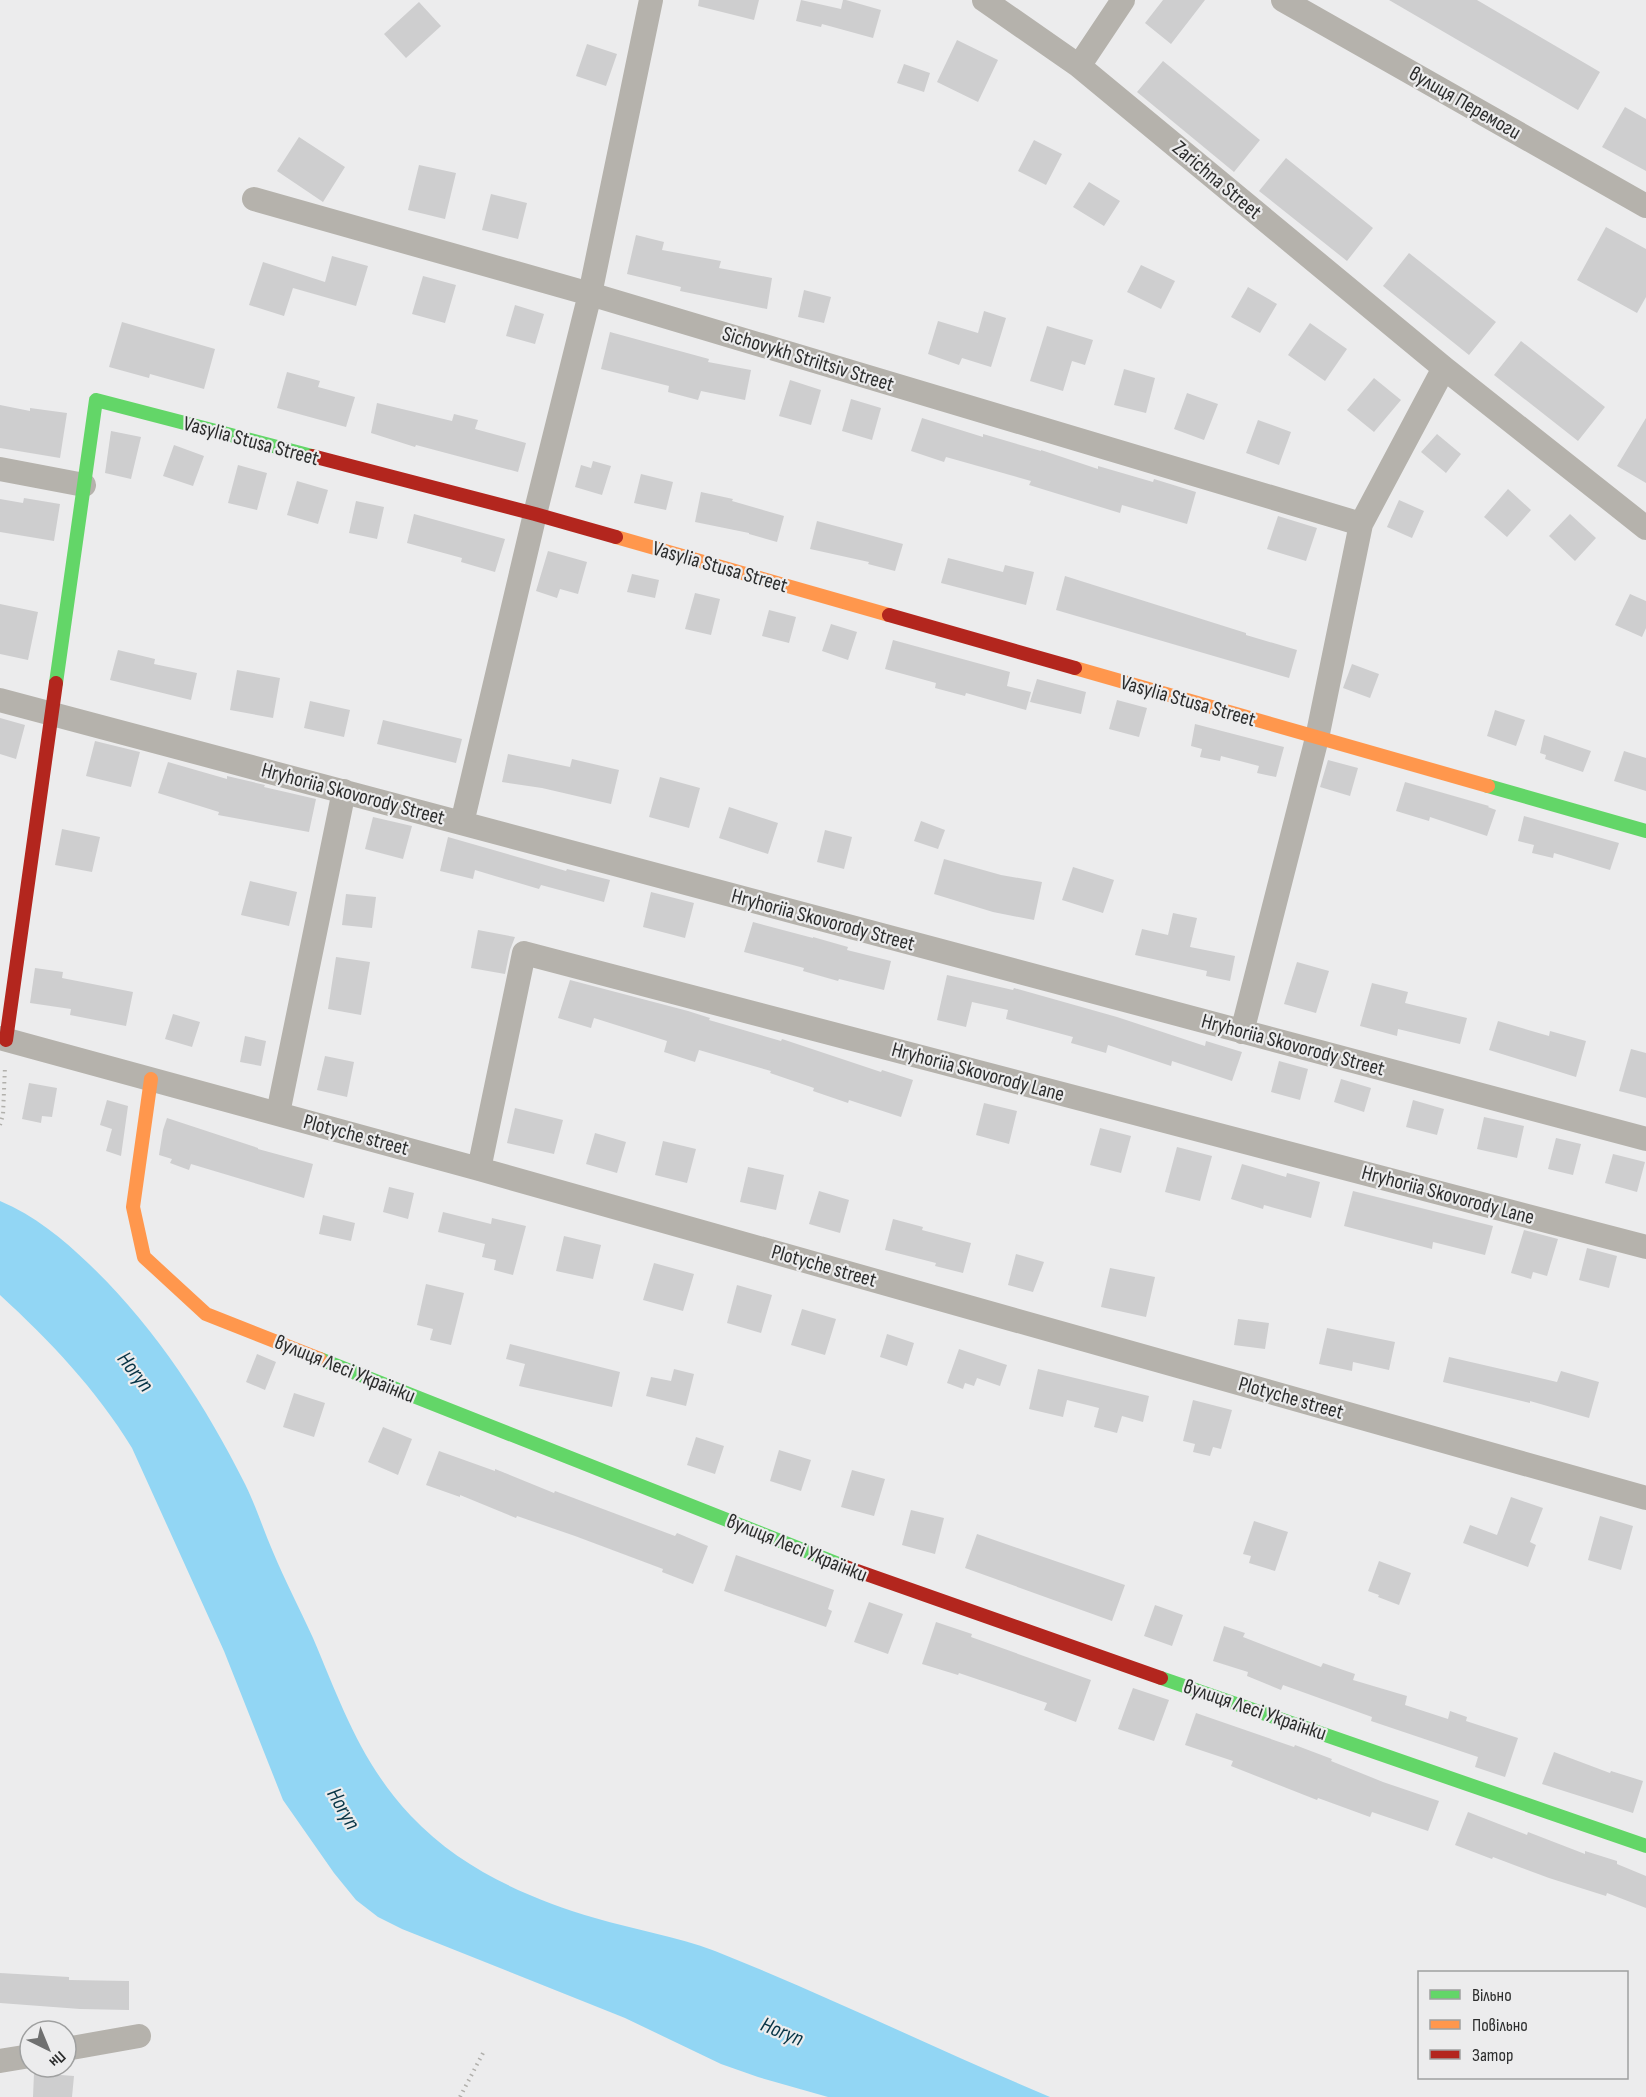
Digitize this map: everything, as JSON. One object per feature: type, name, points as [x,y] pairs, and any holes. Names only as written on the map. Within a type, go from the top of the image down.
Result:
[{"type":"street","points":[[462,823],[590,294],[651,0]]},
{"type":"street","name":"Zarichna Street","points":[[984,0],[1079,66],[1444,368],[1646,528]]},
{"type":"street","points":[[1079,66],[1123,0]]},
{"type":"street","name":"вулиця Перемоги","points":[[1284,0],[1646,206]]},
{"type":"street","name":"Sichovykh Striltsiv Street","points":[[254,199],[590,294],[1361,524]]},
{"type":"street","points":[[1242,1032],[1317,738],[1361,524],[1444,368]]},
{"type":"street","name":"Vasylia Stusa Street","points":[[3,1039],[96,400],[535,514],[1646,831]]},
{"type":"street","points":[[0,469],[84,485]]},
{"type":"street","name":"Hryhoriia Skovorody Street","points":[[0,700],[1646,1140]]},
{"type":"street","points":[[278,1113],[344,791]]},
{"type":"street","name":"Hryhoriia Skovorody Lane","points":[[479,1169],[524,953],[1646,1247]]},
{"type":"street","name":"Plotyche street","points":[[3,1039],[479,1169],[1646,1498]]},
{"type":"street","name":"вулиця Лесі Українки","points":[[151,1079],[133,1207],[144,1257],[206,1314],[876,1579],[1646,1846]]},
{"type":"street","points":[[78,2047],[140,2037]]},
{"type":"street","points":[[0,2061],[18,2058]]},
{"type":"path","points":[[0,1125],[3,1115],[3,1039]]},
{"type":"path","points":[[460,2097],[483,2053]]},
{"type":"water","name":"Horyn","points":[[0,1201],[48,1228],[89,1264],[135,1313],[176,1367],[213,1425],[245,1484],[278,1563],[365,1754],[394,1796],[430,1834],[473,1866],[520,1891],[595,1918],[715,1951],[1050,2097],[828,2097],[721,2064],[625,2018],[402,1929],[378,1917],[356,1900],[334,1873],[283,1800],[224,1651],[132,1448],[88,1386],[37,1330],[0,1295]]},
{"type":"building","points":[[699,0],[759,0],[754,20],[698,6]]},
{"type":"building","points":[[801,0],[841,9],[843,0],[846,0],[881,10],[873,38],[822,24],[821,27],[796,21]]},
{"type":"building","points":[[1163,0],[1205,0],[1171,44],[1145,23]]},
{"type":"building","points":[[1389,0],[1477,0],[1600,72],[1578,110]]},
{"type":"building","points":[[419,2],[441,26],[406,58],[384,34]]},
{"type":"building","points":[[957,40],[998,60],[978,102],[937,82]]},
{"type":"building","points":[[587,44],[617,54],[606,86],[576,76]]},
{"type":"building","points":[[1163,61],[1260,140],[1234,172],[1137,92]]},
{"type":"building","points":[[904,64],[930,73],[924,92],[897,83]]},
{"type":"building","points":[[1625,107],[1646,119],[1646,171],[1602,147]]},
{"type":"building","points":[[299,137],[345,167],[323,202],[277,171]]},
{"type":"building","points":[[1034,140],[1062,154],[1046,185],[1018,171]]},
{"type":"building","points":[[1286,158],[1373,228],[1347,261],[1259,191]]},
{"type":"building","points":[[419,165],[456,173],[445,219],[408,210]]},
{"type":"building","points":[[1089,182],[1120,201],[1104,226],[1073,207]]},
{"type":"building","points":[[491,194],[527,203],[518,239],[482,230]]},
{"type":"building","points":[[1606,227],[1646,249],[1646,297],[1637,313],[1577,280]]},
{"type":"building","points":[[636,235],[664,242],[662,250],[721,261],[719,268],[772,278],[767,309],[680,291],[681,287],[627,274]]},
{"type":"building","points":[[1409,253],[1496,322],[1469,355],[1383,286]]},
{"type":"building","points":[[332,256],[368,266],[356,306],[293,288],[284,316],[249,305],[263,262],[325,282]]},
{"type":"building","points":[[1141,265],[1175,281],[1161,309],[1127,292]]},
{"type":"building","points":[[423,276],[456,285],[445,323],[412,314]]},
{"type":"building","points":[[1248,287],[1277,304],[1260,333],[1231,317]]},
{"type":"building","points":[[804,290],[831,297],[824,323],[798,317]]},
{"type":"building","points":[[515,305],[544,314],[535,344],[506,336]]},
{"type":"building","points":[[984,311],[1006,318],[991,367],[962,358],[959,365],[928,354],[938,321],[978,333]]},
{"type":"building","points":[[122,322],[215,349],[204,389],[150,374],[149,378],[109,367]]},
{"type":"building","points":[[1310,323],[1347,349],[1325,381],[1288,355]]},
{"type":"building","points":[[1047,326],[1093,340],[1085,365],[1072,361],[1063,391],[1030,381]]},
{"type":"building","points":[[610,332],[709,359],[708,362],[751,370],[745,400],[701,391],[698,400],[668,392],[669,386],[601,369]]},
{"type":"building","points":[[1521,341],[1605,407],[1578,441],[1494,375]]},
{"type":"building","points":[[1124,369],[1155,378],[1146,413],[1114,405]]},
{"type":"building","points":[[287,372],[320,381],[318,387],[355,397],[346,427],[277,408]]},
{"type":"building","points":[[1374,378],[1401,400],[1374,432],[1347,410]]},
{"type":"building","points":[[790,380],[821,390],[811,425],[779,416]]},
{"type":"building","points":[[1187,393],[1218,404],[1204,440],[1174,429]]},
{"type":"building","points":[[851,399],[881,408],[872,440],[842,431]]},
{"type":"building","points":[[377,403],[452,421],[454,414],[478,420],[475,429],[526,443],[518,472],[416,445],[415,447],[371,433]]},
{"type":"building","points":[[0,405],[30,411],[30,408],[67,413],[60,458],[0,448]]},
{"type":"building","points":[[922,418],[983,437],[983,434],[1041,450],[1098,469],[1098,466],[1153,482],[1154,479],[1196,492],[1187,524],[1122,505],[1120,513],[1029,485],[1031,481],[946,457],[944,462],[911,451]]},
{"type":"building","points":[[1646,418],[1646,483],[1617,466]]},
{"type":"building","points":[[1258,420],[1291,432],[1279,465],[1246,453]]},
{"type":"building","points":[[111,431],[141,437],[131,479],[105,473]]},
{"type":"building","points":[[1437,434],[1461,454],[1446,473],[1421,452]]},
{"type":"building","points":[[174,445],[204,456],[193,486],[163,476]]},
{"type":"building","points":[[593,461],[611,466],[602,495],[575,487],[581,465],[591,468]]},
{"type":"building","points":[[238,465],[267,473],[257,510],[228,503]]},
{"type":"building","points":[[641,474],[673,482],[666,510],[634,503]]},
{"type":"building","points":[[297,481],[328,490],[318,524],[287,515]]},
{"type":"building","points":[[1508,489],[1531,510],[1507,537],[1484,517]]},
{"type":"building","points":[[701,492],[733,499],[732,501],[784,516],[777,542],[749,533],[695,522]]},
{"type":"building","points":[[24,498],[60,504],[54,541],[0,532],[0,499],[23,503]]},
{"type":"building","points":[[1399,500],[1424,511],[1412,538],[1387,527]]},
{"type":"building","points":[[356,501],[384,507],[377,539],[349,533]]},
{"type":"building","points":[[414,514],[505,539],[495,572],[461,562],[462,558],[407,543]]},
{"type":"building","points":[[1570,514],[1596,538],[1575,561],[1549,536]]},
{"type":"building","points":[[1278,516],[1317,528],[1306,561],[1267,549]]},
{"type":"building","points":[[817,521],[903,544],[895,571],[868,564],[869,562],[810,549]]},
{"type":"building","points":[[548,551],[587,562],[578,594],[560,589],[557,598],[536,591]]},
{"type":"building","points":[[948,558],[1003,572],[1005,565],[1034,572],[1026,605],[941,583]]},
{"type":"building","points":[[632,574],[659,580],[655,598],[627,592]]},
{"type":"building","points":[[1065,576],[1297,650],[1289,678],[1056,610]]},
{"type":"building","points":[[695,593],[720,599],[711,635],[685,629]]},
{"type":"building","points":[[1630,594],[1646,601],[1646,628],[1642,637],[1615,625]]},
{"type":"building","points":[[0,604],[38,612],[28,660],[0,654]]},
{"type":"building","points":[[769,610],[796,617],[789,643],[762,636]]},
{"type":"building","points":[[831,624],[857,632],[848,660],[822,651]]},
{"type":"building","points":[[893,640],[1010,672],[1007,686],[1031,692],[1026,710],[966,693],[965,696],[935,688],[936,683],[885,669]]},
{"type":"building","points":[[118,650],[155,659],[154,664],[197,673],[191,700],[110,680]]},
{"type":"building","points":[[1352,664],[1379,674],[1370,698],[1343,688]]},
{"type":"building","points":[[237,670],[280,678],[273,718],[230,710]]},
{"type":"building","points":[[1037,679],[1086,692],[1081,714],[1030,702]]},
{"type":"building","points":[[1117,700],[1147,708],[1139,737],[1109,729]]},
{"type":"building","points":[[310,701],[350,710],[344,737],[304,728]]},
{"type":"building","points":[[1495,710],[1525,720],[1516,746],[1487,736]]},
{"type":"building","points":[[0,718],[25,725],[16,759],[0,754]]},
{"type":"building","points":[[383,720],[462,739],[456,763],[377,744]]},
{"type":"building","points":[[1195,724],[1284,747],[1276,777],[1257,773],[1259,766],[1221,756],[1220,761],[1200,757],[1202,749],[1191,746]]},
{"type":"building","points":[[1544,735],[1591,751],[1583,772],[1545,759],[1546,755],[1540,753]]},
{"type":"building","points":[[95,741],[140,752],[131,787],[86,776]]},
{"type":"building","points":[[1624,751],[1646,758],[1646,791],[1614,781]]},
{"type":"building","points":[[508,754],[570,767],[572,759],[619,770],[611,804],[542,788],[502,782]]},
{"type":"building","points":[[1328,760],[1358,768],[1350,796],[1320,787]]},
{"type":"building","points":[[168,762],[227,779],[227,776],[316,799],[309,832],[218,815],[219,812],[158,793]]},
{"type":"building","points":[[660,777],[700,788],[689,828],[649,817]]},
{"type":"building","points":[[1405,782],[1496,810],[1487,836],[1430,817],[1429,821],[1396,811]]},
{"type":"building","points":[[729,807],[778,823],[768,854],[719,838]]},
{"type":"building","points":[[1524,816],[1619,843],[1610,870],[1554,853],[1553,858],[1532,853],[1534,845],[1518,841]]},
{"type":"building","points":[[373,817],[412,826],[403,859],[365,849]]},
{"type":"building","points":[[921,821],[945,830],[938,849],[914,841]]},
{"type":"building","points":[[62,829],[100,837],[92,872],[55,865]]},
{"type":"building","points":[[825,830],[852,837],[844,869],[817,862]]},
{"type":"building","points":[[448,837],[566,871],[567,869],[610,880],[604,902],[541,885],[539,889],[475,870],[473,879],[440,871]]},
{"type":"building","points":[[944,859],[1001,875],[1042,882],[1034,920],[993,912],[934,894]]},
{"type":"building","points":[[1073,867],[1114,880],[1103,913],[1062,900]]},
{"type":"building","points":[[250,881],[297,892],[289,926],[241,915]]},
{"type":"building","points":[[651,892],[694,903],[685,938],[643,927]]},
{"type":"building","points":[[346,894],[376,897],[372,928],[342,925]]},
{"type":"building","points":[[1173,913],[1197,918],[1190,947],[1235,956],[1230,981],[1206,976],[1207,971],[1135,955],[1142,929],[1168,935]]},
{"type":"building","points":[[753,922],[813,937],[848,947],[847,950],[891,961],[884,990],[839,979],[838,981],[803,971],[804,968],[744,952]]},
{"type":"building","points":[[478,930],[515,937],[505,974],[471,968]]},
{"type":"building","points":[[336,957],[370,962],[361,1015],[328,1009]]},
{"type":"building","points":[[1297,962],[1329,971],[1316,1013],[1284,1004]]},
{"type":"building","points":[[35,968],[63,972],[62,978],[133,992],[126,1026],[70,1015],[71,1009],[30,1003]]},
{"type":"building","points":[[947,975],[1013,990],[1014,988],[1117,1017],[1205,1046],[1206,1041],[1242,1052],[1232,1081],[1172,1061],[1171,1066],[1108,1045],[1106,1053],[1071,1043],[1073,1037],[1006,1019],[1008,1010],[972,1002],[966,1027],[937,1020]]},
{"type":"building","points":[[570,980],[688,1011],[710,1018],[709,1020],[781,1041],[782,1039],[881,1072],[882,1070],[913,1080],[901,1117],[849,1100],[848,1103],[813,1091],[814,1088],[770,1073],[771,1071],[699,1050],[695,1062],[664,1052],[667,1041],[594,1018],[591,1028],[558,1018]]},
{"type":"building","points":[[1372,983],[1408,992],[1405,1003],[1467,1018],[1460,1044],[1398,1029],[1397,1036],[1360,1026]]},
{"type":"building","points":[[173,1014],[200,1022],[192,1047],[165,1039]]},
{"type":"building","points":[[1498,1021],[1549,1036],[1550,1031],[1586,1041],[1576,1077],[1489,1050]]},
{"type":"building","points":[[245,1036],[266,1041],[261,1066],[240,1062]]},
{"type":"building","points":[[1631,1049],[1646,1053],[1646,1098],[1619,1091]]},
{"type":"building","points":[[325,1056],[354,1062],[347,1097],[317,1090]]},
{"type":"building","points":[[1279,1061],[1308,1069],[1300,1100],[1271,1092]]},
{"type":"building","points":[[1341,1079],[1371,1088],[1364,1112],[1334,1102]]},
{"type":"building","points":[[29,1083],[57,1088],[52,1117],[42,1116],[41,1123],[22,1119]]},
{"type":"building","points":[[107,1100],[128,1106],[121,1156],[106,1151],[112,1129],[100,1125]]},
{"type":"building","points":[[1413,1100],[1444,1109],[1437,1135],[1406,1127]]},
{"type":"building","points":[[984,1103],[1017,1111],[1009,1144],[976,1135]]},
{"type":"building","points":[[515,1108],[563,1120],[554,1154],[507,1143]]},
{"type":"building","points":[[1484,1117],[1524,1126],[1517,1158],[1477,1149]]},
{"type":"building","points":[[167,1118],[258,1149],[313,1164],[304,1198],[191,1164],[189,1170],[170,1163],[172,1159],[159,1155]]},
{"type":"building","points":[[1100,1128],[1131,1136],[1121,1173],[1090,1165]]},
{"type":"building","points":[[595,1133],[626,1142],[617,1173],[586,1164]]},
{"type":"building","points":[[1556,1138],[1581,1144],[1573,1175],[1548,1169]]},
{"type":"building","points":[[663,1141],[696,1149],[687,1183],[655,1175]]},
{"type":"building","points":[[1177,1147],[1212,1156],[1200,1201],[1165,1192]]},
{"type":"building","points":[[1613,1154],[1645,1162],[1637,1192],[1605,1183]]},
{"type":"building","points":[[1242,1164],[1286,1177],[1287,1173],[1320,1182],[1311,1218],[1264,1205],[1263,1209],[1231,1199]]},
{"type":"building","points":[[748,1167],[784,1175],[776,1210],[740,1202]]},
{"type":"building","points":[[389,1187],[414,1193],[408,1219],[383,1212]]},
{"type":"building","points":[[819,1191],[849,1200],[840,1233],[809,1224]]},
{"type":"building","points":[[1353,1191],[1493,1226],[1485,1255],[1433,1242],[1432,1249],[1344,1226]]},
{"type":"building","points":[[443,1212],[491,1224],[492,1218],[526,1226],[513,1275],[494,1270],[496,1260],[482,1257],[485,1244],[438,1232]]},
{"type":"building","points":[[323,1215],[355,1223],[351,1241],[319,1234]]},
{"type":"building","points":[[893,1219],[923,1227],[922,1230],[971,1243],[963,1273],[935,1266],[936,1263],[885,1250]]},
{"type":"building","points":[[1524,1230],[1558,1239],[1547,1276],[1533,1272],[1531,1279],[1511,1273]]},
{"type":"building","points":[[564,1236],[601,1245],[593,1279],[556,1271]]},
{"type":"building","points":[[1587,1248],[1617,1256],[1609,1288],[1579,1280]]},
{"type":"building","points":[[1016,1254],[1044,1262],[1033,1292],[1008,1285]]},
{"type":"building","points":[[654,1263],[694,1274],[683,1311],[643,1300]]},
{"type":"building","points":[[1110,1268],[1155,1277],[1146,1317],[1101,1307]]},
{"type":"building","points":[[426,1284],[464,1293],[451,1345],[430,1340],[433,1329],[417,1325]]},
{"type":"building","points":[[737,1285],[772,1295],[761,1333],[727,1323]]},
{"type":"building","points":[[802,1309],[836,1319],[825,1355],[791,1345]]},
{"type":"building","points":[[1238,1319],[1269,1323],[1265,1349],[1234,1345]]},
{"type":"building","points":[[1327,1328],[1395,1342],[1389,1370],[1353,1362],[1352,1371],[1319,1364]]},
{"type":"building","points":[[887,1334],[914,1343],[907,1366],[880,1357]]},
{"type":"building","points":[[510,1344],[620,1372],[612,1407],[519,1386],[525,1364],[506,1359]]},
{"type":"building","points":[[959,1349],[1007,1365],[1000,1386],[977,1378],[974,1386],[965,1383],[963,1389],[947,1383]]},
{"type":"building","points":[[257,1354],[276,1362],[265,1390],[246,1382]]},
{"type":"building","points":[[1449,1357],[1557,1382],[1561,1371],[1599,1382],[1589,1418],[1530,1401],[1530,1403],[1443,1382]]},
{"type":"building","points":[[674,1369],[694,1374],[686,1406],[646,1396],[651,1377],[671,1381]]},
{"type":"building","points":[[1038,1369],[1149,1396],[1143,1422],[1122,1416],[1117,1433],[1094,1427],[1099,1408],[1067,1400],[1063,1417],[1029,1409]]},
{"type":"building","points":[[294,1393],[325,1403],[314,1437],[283,1427]]},
{"type":"building","points":[[1193,1400],[1232,1410],[1221,1449],[1213,1447],[1210,1456],[1193,1452],[1195,1444],[1183,1441]]},
{"type":"building","points":[[383,1427],[412,1439],[398,1475],[368,1462]]},
{"type":"building","points":[[696,1437],[724,1446],[715,1474],[687,1465]]},
{"type":"building","points":[[779,1450],[811,1460],[801,1491],[770,1481]]},
{"type":"building","points":[[439,1451],[495,1471],[495,1469],[554,1493],[555,1491],[675,1536],[677,1533],[708,1546],[693,1584],[662,1572],[663,1569],[575,1536],[517,1516],[516,1518],[460,1495],[460,1497],[426,1485]]},
{"type":"building","points":[[852,1470],[885,1479],[874,1516],[841,1507]]},
{"type":"building","points":[[1511,1497],[1543,1508],[1530,1542],[1536,1545],[1528,1567],[1463,1543],[1470,1525],[1497,1535]]},
{"type":"building","points":[[911,1510],[944,1518],[935,1554],[902,1545]]},
{"type":"building","points":[[1600,1516],[1633,1526],[1621,1570],[1588,1560]]},
{"type":"building","points":[[1254,1521],[1288,1532],[1275,1571],[1249,1563],[1251,1556],[1243,1554]]},
{"type":"building","points":[[977,1534],[1125,1585],[1112,1621],[965,1568]]},
{"type":"building","points":[[736,1555],[834,1590],[828,1609],[832,1611],[826,1627],[724,1591]]},
{"type":"building","points":[[1379,1561],[1411,1573],[1399,1605],[1368,1591]]},
{"type":"building","points":[[869,1602],[903,1614],[888,1654],[854,1642]]},
{"type":"building","points":[[1155,1605],[1183,1615],[1172,1646],[1144,1636]]},
{"type":"building","points":[[936,1622],[1091,1680],[1076,1722],[1044,1710],[1047,1703],[959,1673],[958,1675],[922,1664]]},
{"type":"building","points":[[1224,1626],[1245,1633],[1243,1637],[1321,1667],[1323,1663],[1355,1674],[1353,1680],[1407,1696],[1405,1705],[1448,1719],[1450,1711],[1467,1717],[1466,1721],[1518,1738],[1505,1777],[1475,1767],[1478,1757],[1371,1721],[1372,1717],[1283,1685],[1281,1690],[1247,1676],[1248,1672],[1213,1661]]},
{"type":"building","points":[[1133,1688],[1169,1700],[1154,1741],[1118,1729]]},
{"type":"building","points":[[1196,1713],[1294,1747],[1295,1745],[1383,1782],[1439,1801],[1428,1831],[1372,1812],[1370,1817],[1318,1798],[1317,1800],[1231,1766],[1233,1761],[1185,1745]]},
{"type":"building","points":[[1554,1752],[1610,1773],[1611,1771],[1643,1781],[1633,1813],[1542,1784]]},
{"type":"building","points":[[1468,1812],[1527,1835],[1528,1832],[1585,1854],[1585,1851],[1617,1861],[1617,1864],[1646,1876],[1646,1908],[1607,1893],[1606,1896],[1549,1878],[1455,1845]]},
{"type":"building","points":[[0,1973],[69,1977],[69,1980],[129,1981],[129,2010],[0,2003]]},
{"type":"building","points":[[34,2079],[74,2079],[72,2097],[33,2097]]},
{"type":"traffic: fast","points":[[56,683],[96,400],[312,456]]},
{"type":"traffic: fast","points":[[1488,786],[1646,831]]},
{"type":"traffic: fast","points":[[320,1359],[846,1567]]},
{"type":"traffic: fast","points":[[1161,1678],[1646,1846]]},
{"type":"traffic: slow","points":[[616,537],[889,615]]},
{"type":"traffic: slow","points":[[1075,668],[1488,786]]},
{"type":"traffic: slow","points":[[151,1079],[133,1207],[144,1257],[206,1314],[320,1359]]},
{"type":"traffic: jam","points":[[312,456],[616,537]]},
{"type":"traffic: jam","points":[[889,615],[1075,668]]},
{"type":"traffic: jam","points":[[6,1040],[56,683]]},
{"type":"traffic: jam","points":[[846,1567],[1161,1678]]}]
